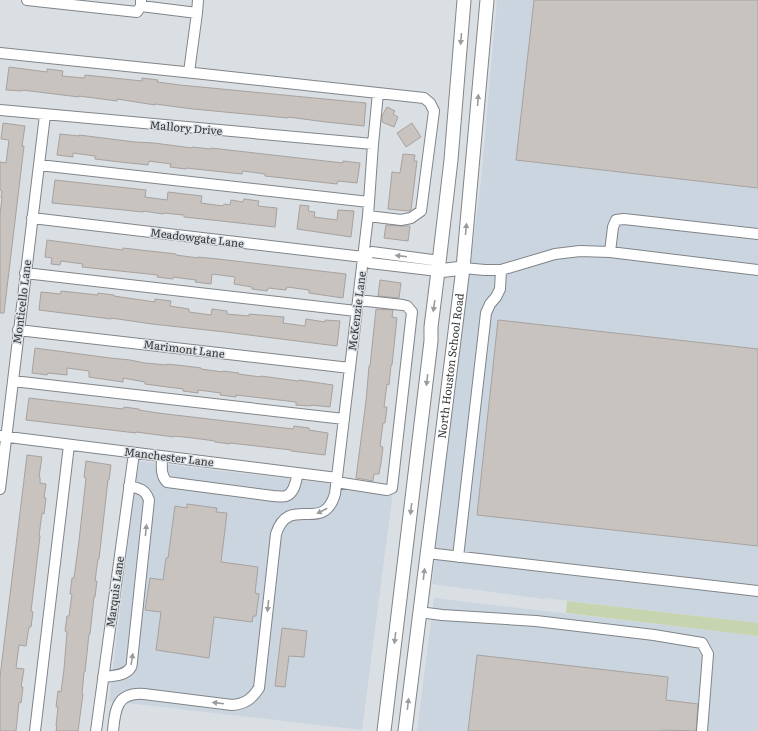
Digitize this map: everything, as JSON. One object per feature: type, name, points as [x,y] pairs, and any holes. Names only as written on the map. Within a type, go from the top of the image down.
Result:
[{"type":"main road","name":"North Houston School Road","points":[[384,731],[431,342],[431,327],[451,160],[464,0]]},
{"type":"main road","name":"North Houston School Road","points":[[405,731],[426,553],[463,268],[487,0]]},
{"type":"main road","points":[[439,266],[463,268]]},
{"type":"main road","points":[[399,609],[419,612]]},
{"type":"street","points":[[28,0],[84,3],[137,12],[141,3],[197,13]]},
{"type":"street","points":[[189,72],[198,0]]},
{"type":"street","points":[[0,55],[189,72],[424,98],[430,103],[434,111],[421,211],[411,218],[401,220],[368,216]]},
{"type":"street","name":"McKenzie Lane","points":[[113,731],[117,707],[121,700],[128,695],[136,693],[232,705],[241,704],[248,701],[258,688],[276,534],[279,526],[291,515],[298,513],[314,515],[322,513],[332,502],[337,480],[368,216],[378,93]]},
{"type":"street","name":"Mallory Drive","points":[[0,110],[373,144]]},
{"type":"street","name":"Monticello Lane","points":[[0,489],[3,437],[13,381],[45,115]]},
{"type":"street","points":[[39,165],[369,202]]},
{"type":"street","name":"Meadowgate Lane","points":[[32,218],[363,257],[372,252],[439,266]]},
{"type":"street","points":[[610,252],[613,227],[616,220],[624,219],[758,234]]},
{"type":"street","points":[[463,268],[501,270],[555,254],[580,251],[610,252],[758,270]]},
{"type":"street","points":[[458,556],[486,313],[500,289],[501,270]]},
{"type":"street","points":[[25,273],[356,311]]},
{"type":"street","name":"Manchester Lane","points":[[3,437],[298,473],[388,490],[392,488],[412,312],[407,306],[403,305],[358,300]]},
{"type":"street","name":"Marimont Lane","points":[[18,330],[350,368]]},
{"type":"street","points":[[13,381],[344,419]]},
{"type":"street","points":[[35,731],[69,445]]},
{"type":"street","name":"Marquis Lane","points":[[96,731],[134,453]]},
{"type":"street","points":[[162,456],[162,471],[164,479],[167,482],[265,495],[286,496],[290,494],[294,489],[298,473]]},
{"type":"street","points":[[103,677],[125,673],[130,668],[132,661],[149,500],[147,494],[141,489],[129,486]]},
{"type":"street","points":[[426,553],[758,591]]},
{"type":"street","points":[[419,612],[442,615],[536,621],[654,635],[702,643],[708,654],[702,731]]},
{"type":"shaded area","points":[[497,0],[758,0],[758,623],[544,599],[432,584],[452,405],[481,181]]},
{"type":"shaded area","points":[[138,461],[393,491],[362,730],[109,701]]},
{"type":"shaded area","points":[[434,598],[758,636],[758,731],[417,731]]},
{"type":"green space","points":[[567,601],[758,623],[758,636],[566,613]]},
{"type":"building","points":[[534,0],[758,0],[758,188],[516,160]]},
{"type":"building","points":[[9,67],[47,72],[47,69],[63,71],[62,76],[84,78],[85,75],[142,81],[142,78],[158,80],[157,82],[180,85],[366,103],[364,126],[288,117],[155,105],[117,99],[117,101],[22,90],[6,90]]},
{"type":"building","points":[[387,107],[395,111],[393,114],[398,117],[394,127],[382,122],[382,116]]},
{"type":"building","points":[[3,123],[25,126],[22,146],[24,146],[4,313],[0,313],[0,214],[2,191],[0,190],[0,162],[6,163],[9,140],[1,139]]},
{"type":"building","points":[[412,123],[421,137],[406,147],[397,133]]},
{"type":"building","points":[[60,134],[192,148],[211,148],[343,163],[343,161],[360,163],[357,183],[338,181],[337,184],[265,176],[265,174],[243,171],[242,174],[186,169],[170,167],[171,164],[149,161],[148,165],[129,163],[95,159],[95,156],[73,153],[73,157],[57,155]]},
{"type":"building","points":[[403,154],[415,155],[414,161],[417,161],[411,210],[409,211],[388,209],[392,172],[400,173]]},
{"type":"building","points":[[55,180],[146,190],[145,197],[167,200],[168,192],[202,196],[201,203],[223,206],[224,204],[230,205],[231,200],[243,202],[244,199],[259,201],[258,206],[277,208],[275,227],[184,217],[184,215],[52,203]]},
{"type":"building","points":[[300,205],[309,206],[308,211],[315,212],[314,217],[337,220],[338,210],[354,211],[351,237],[297,229]]},
{"type":"building","points":[[386,225],[410,226],[408,241],[384,238]]},
{"type":"building","points":[[47,240],[123,250],[123,248],[198,258],[346,274],[343,298],[309,293],[309,290],[287,287],[286,290],[268,288],[267,291],[252,289],[252,287],[234,284],[235,277],[212,274],[211,284],[195,282],[196,280],[173,277],[173,279],[157,277],[158,275],[82,267],[83,264],[61,261],[60,265],[51,264],[52,258],[45,257]]},
{"type":"building","points":[[380,280],[401,283],[399,298],[378,296]]},
{"type":"building","points":[[61,291],[98,295],[98,293],[155,302],[155,299],[171,301],[170,306],[189,309],[189,312],[211,315],[212,309],[227,311],[227,314],[284,317],[283,323],[305,326],[306,319],[325,322],[325,320],[340,321],[337,346],[39,310],[41,292],[60,294]]},
{"type":"building","points":[[376,309],[393,310],[392,317],[397,318],[392,365],[389,385],[387,384],[384,407],[387,407],[380,446],[383,447],[381,463],[379,474],[374,474],[373,481],[356,478]]},
{"type":"building","points":[[498,320],[758,349],[758,546],[477,515]]},
{"type":"building","points":[[35,348],[145,363],[186,366],[261,377],[299,380],[333,385],[330,407],[296,405],[296,402],[236,395],[236,397],[220,395],[221,393],[198,390],[198,393],[183,391],[183,389],[145,384],[145,382],[123,378],[123,382],[89,377],[89,371],[67,368],[67,375],[32,373]]},
{"type":"building","points":[[29,398],[123,409],[124,407],[158,413],[293,429],[294,426],[309,428],[309,430],[328,433],[325,455],[230,444],[193,438],[26,420]]},
{"type":"building","points":[[27,455],[42,457],[39,477],[40,483],[46,484],[44,498],[46,498],[44,514],[42,513],[39,536],[31,611],[33,612],[31,627],[29,627],[26,646],[19,645],[16,668],[24,669],[21,687],[23,687],[21,703],[19,702],[16,731],[0,731],[0,677]]},
{"type":"building","points":[[86,461],[111,465],[95,581],[97,581],[84,672],[83,694],[78,731],[56,731],[58,707],[56,707],[58,691],[61,692],[64,669],[67,632],[65,631],[67,616],[69,616],[72,594],[70,594],[72,578],[74,578],[79,541],[86,478],[84,477]]},
{"type":"building","points":[[187,504],[217,508],[216,512],[227,513],[221,562],[258,567],[255,593],[259,594],[256,616],[253,616],[252,622],[214,617],[209,658],[156,650],[161,612],[145,610],[150,578],[163,580],[166,558],[168,558],[175,506],[187,508]]},
{"type":"building","points":[[282,628],[307,631],[304,657],[289,656],[285,687],[275,686]]},
{"type":"building","points":[[477,655],[668,677],[666,700],[698,704],[696,731],[468,731]]}]
